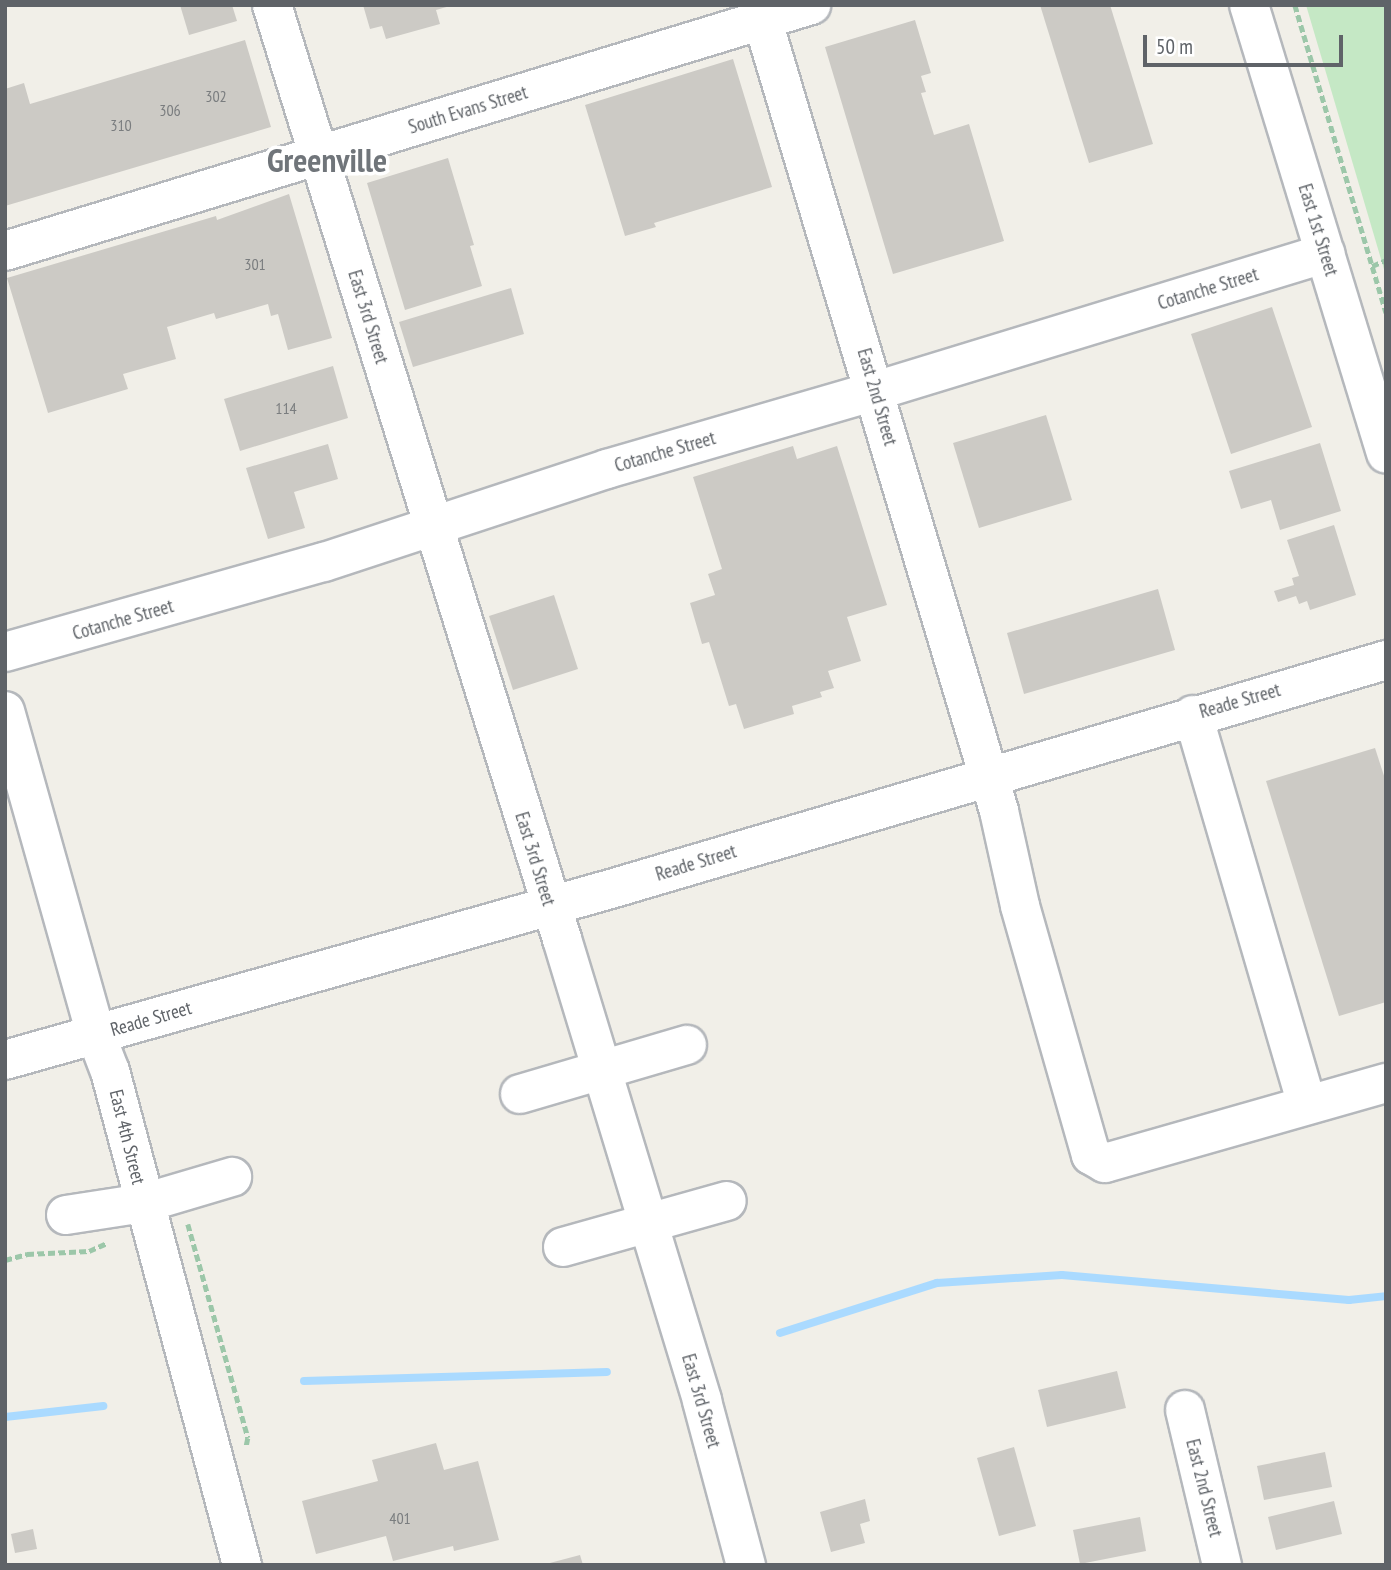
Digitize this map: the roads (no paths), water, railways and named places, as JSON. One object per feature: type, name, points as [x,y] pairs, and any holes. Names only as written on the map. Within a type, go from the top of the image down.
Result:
[{"type":"street","name":"East 3rd Street","points":[[272,5],[702,1401],[746,1565]]},
{"type":"street","name":"South Evans Street","points":[[5,251],[318,155],[761,13],[811,5]]},
{"type":"street","name":"East 1st Street","points":[[1249,5],[1386,454]]},
{"type":"street","name":"East 2nd Street","points":[[761,13],[988,775],[1020,906],[1091,1155],[1105,1163],[1386,1083]]},
{"type":"street","name":"Cotanche Street","points":[[5,652],[324,562],[622,465],[875,391],[1325,253]]},
{"type":"street","name":"Reade Street","points":[[5,1060],[549,906],[1386,660]]},
{"type":"street","name":"East 4th Street","points":[[5,711],[96,1035],[110,1071],[242,1565]]},
{"type":"street","points":[[1193,715],[1307,1105]]},
{"type":"street","points":[[520,1094],[687,1045]]},
{"type":"street","points":[[66,1215],[144,1203],[232,1177]]},
{"type":"street","points":[[563,1247],[726,1201]]},
{"type":"street","name":"East 2nd Street","points":[[1185,1410],[1222,1565]]},
{"type":"waterway","points":[[780,1333],[937,1283],[1062,1275],[1349,1300],[1386,1296]]},
{"type":"waterway","points":[[304,1381],[607,1372]]},
{"type":"waterway","points":[[5,1417],[103,1406]]},
{"type":"district","name":"Greenville","points":[[327,160]]}]
